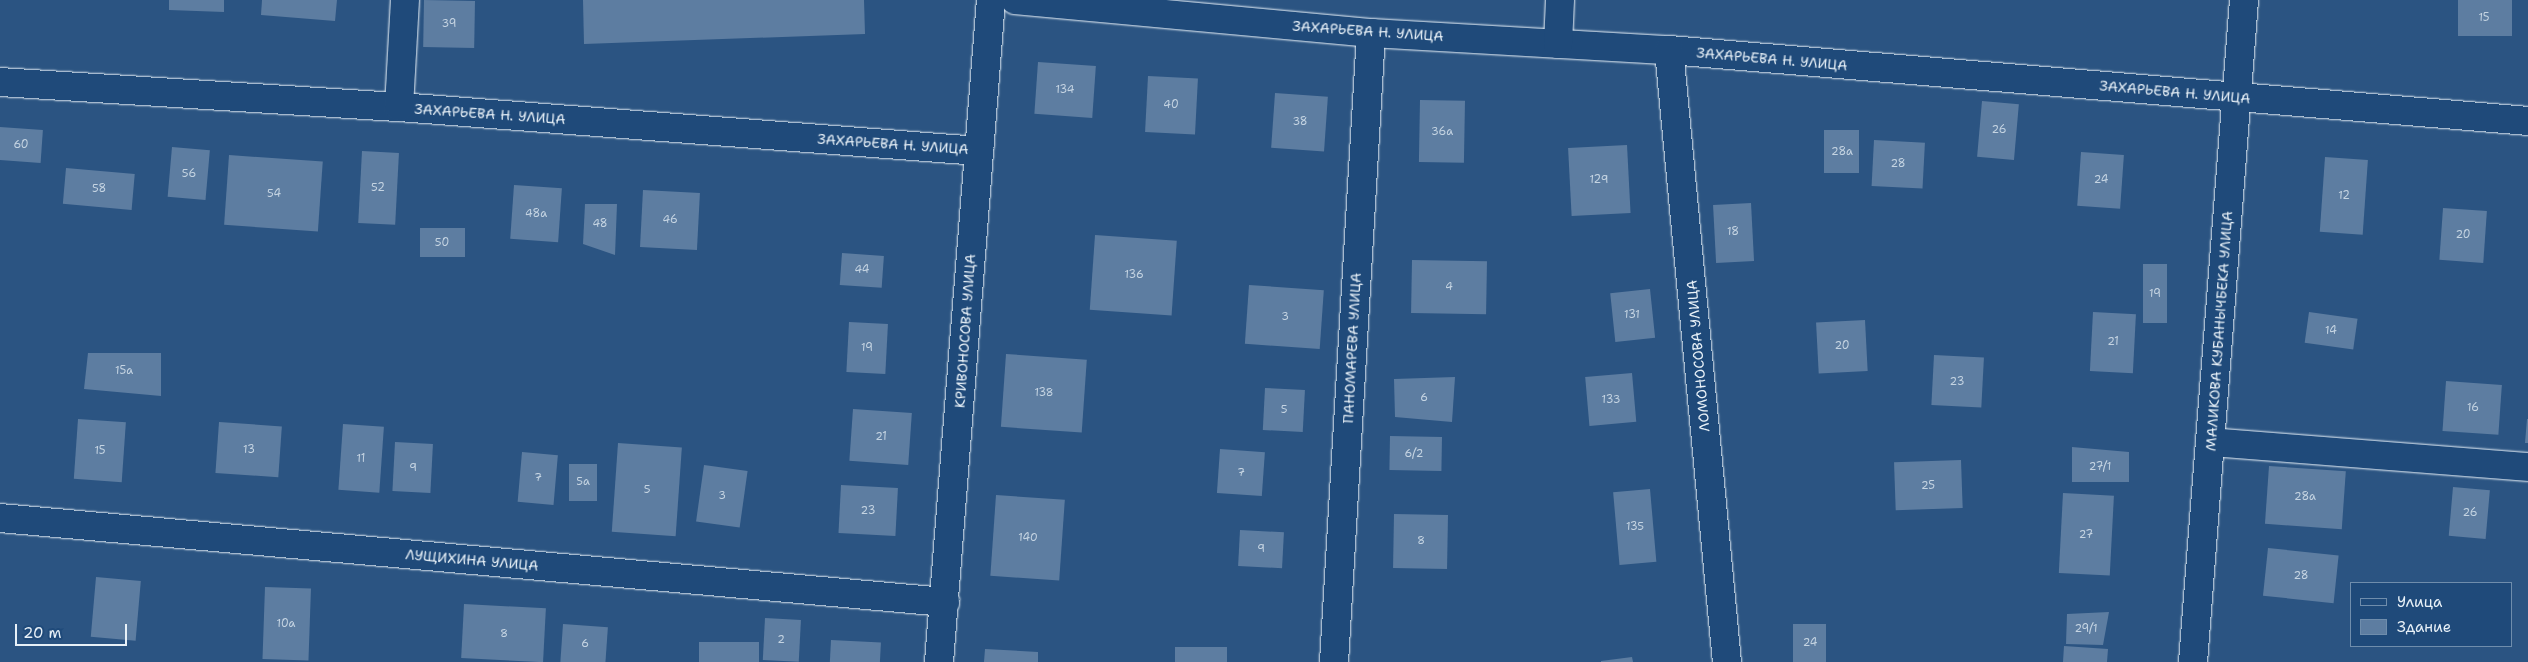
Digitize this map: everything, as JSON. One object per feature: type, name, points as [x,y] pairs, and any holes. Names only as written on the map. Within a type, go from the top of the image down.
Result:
[{"type":"street","points":[[399,107],[406,0]]},
{"type":"street","name":"КРИВОНОСОВА УЛИЦА","points":[[939,662],[991,0]]},
{"type":"street","name":"ЗАХАРЬЕВА Н. УЛИЦА","points":[[1016,0],[1371,33],[1669,50],[2528,120]]},
{"type":"street","points":[[1558,44],[1560,0]]},
{"type":"street","name":"МАЛИКОВА КУБАНЫЧБЕКА УЛИЦА","points":[[2193,662],[2244,0]]},
{"type":"street","name":"ПАНОМАРЕВА УЛИЦА","points":[[1334,662],[1371,33]]},
{"type":"street","name":"ЛОМОНОСОВА УЛИЦА","points":[[1669,50],[1727,662]]},
{"type":"street","name":"ЗАХАРЬЕВА Н. УЛИЦА","points":[[0,82],[399,107],[979,151]]},
{"type":"street","points":[[2210,442],[2528,468]]},
{"type":"street","name":"ЛУЩИХИНА УЛИЦА","points":[[0,518],[944,602]]},
{"type":"building","points":[[169,0],[224,0],[224,12],[169,10]]},
{"type":"building","points":[[262,0],[337,0],[335,21],[261,15]]},
{"type":"building","points":[[424,0],[475,1],[474,48],[423,47]]},
{"type":"building","points":[[583,0],[864,0],[865,34],[584,44]]},
{"type":"building","points":[[2458,0],[2512,0],[2512,36],[2458,36]]},
{"type":"building","points":[[1038,62],[1096,66],[1092,118],[1034,114]]},
{"type":"building","points":[[1148,76],[1198,79],[1195,135],[1145,132]]},
{"type":"building","points":[[1275,93],[1328,97],[1324,152],[1271,148]]},
{"type":"building","points":[[1420,100],[1465,101],[1464,163],[1419,162]]},
{"type":"building","points":[[1982,101],[2019,104],[2014,160],[1977,157]]},
{"type":"building","points":[[0,127],[43,130],[41,163],[0,160]]},
{"type":"building","points":[[1824,130],[1859,130],[1859,173],[1824,173]]},
{"type":"building","points":[[1874,140],[1925,143],[1923,189],[1872,186]]},
{"type":"building","points":[[1627,145],[1631,213],[1572,216],[1568,148]]},
{"type":"building","points":[[172,147],[210,150],[205,200],[168,197]]},
{"type":"building","points":[[362,151],[399,153],[395,225],[358,223]]},
{"type":"building","points":[[2081,152],[2124,155],[2120,209],[2077,206]]},
{"type":"building","points":[[229,155],[323,162],[318,231],[224,225]]},
{"type":"building","points":[[2325,157],[2368,160],[2363,235],[2320,232]]},
{"type":"building","points":[[66,168],[135,174],[132,210],[63,204]]},
{"type":"building","points":[[514,185],[562,188],[558,242],[510,239]]},
{"type":"building","points":[[643,190],[700,193],[697,250],[640,247]]},
{"type":"building","points":[[1751,203],[1754,261],[1716,263],[1713,205]]},
{"type":"building","points":[[585,204],[617,204],[615,255],[583,244]]},
{"type":"building","points":[[2443,208],[2487,211],[2483,263],[2439,260]]},
{"type":"building","points":[[420,228],[465,228],[465,257],[420,257]]},
{"type":"building","points":[[1095,235],[1177,241],[1172,316],[1090,310]]},
{"type":"building","points":[[842,253],[884,256],[882,288],[840,285]]},
{"type":"building","points":[[1412,260],[1487,261],[1486,314],[1411,313]]},
{"type":"building","points":[[2143,264],[2167,264],[2167,323],[2143,323]]},
{"type":"building","points":[[1249,285],[1324,290],[1320,349],[1245,344]]},
{"type":"building","points":[[1650,289],[1655,338],[1615,342],[1610,293]]},
{"type":"building","points":[[2093,312],[2136,314],[2133,373],[2090,371]]},
{"type":"building","points":[[2309,312],[2358,319],[2353,350],[2305,343]]},
{"type":"building","points":[[1865,320],[1868,371],[1819,373],[1816,323]]},
{"type":"building","points":[[849,322],[888,324],[885,374],[846,372]]},
{"type":"building","points":[[88,353],[161,353],[161,396],[84,389]]},
{"type":"building","points":[[1006,354],[1087,360],[1082,432],[1001,427]]},
{"type":"building","points":[[1934,355],[1984,358],[1981,408],[1931,405]]},
{"type":"building","points":[[1632,373],[1636,422],[1589,426],[1585,377]]},
{"type":"building","points":[[1455,377],[1452,422],[1395,417],[1394,379]]},
{"type":"building","points":[[2446,381],[2502,385],[2498,435],[2443,431]]},
{"type":"building","points":[[1265,388],[1305,390],[1303,432],[1263,430]]},
{"type":"building","points":[[853,409],[912,413],[908,465],[849,461]]},
{"type":"building","points":[[78,419],[126,422],[122,482],[74,479]]},
{"type":"building","points":[[2527,419],[2528,443],[2525,443]]},
{"type":"building","points":[[219,422],[282,426],[278,477],[215,473]]},
{"type":"building","points":[[343,424],[384,427],[379,493],[338,490]]},
{"type":"building","points":[[1390,436],[1442,437],[1441,471],[1389,470]]},
{"type":"building","points":[[395,442],[433,444],[430,493],[392,491]]},
{"type":"building","points":[[618,443],[682,447],[676,536],[612,532]]},
{"type":"building","points":[[2072,447],[2129,452],[2129,482],[2072,482]]},
{"type":"building","points":[[1220,449],[1265,452],[1262,496],[1217,493]]},
{"type":"building","points":[[522,452],[558,455],[554,505],[518,502]]},
{"type":"building","points":[[1961,460],[1963,508],[1896,510],[1894,462]]},
{"type":"building","points":[[569,464],[597,464],[597,501],[569,501]]},
{"type":"building","points":[[704,465],[748,471],[740,528],[696,521]]},
{"type":"building","points":[[2269,466],[2346,471],[2342,529],[2265,524]]},
{"type":"building","points":[[841,485],[898,488],[895,536],[838,533]]},
{"type":"building","points":[[2453,487],[2490,490],[2486,539],[2449,536]]},
{"type":"building","points":[[1650,489],[1656,562],[1620,565],[1613,492]]},
{"type":"building","points":[[2063,493],[2114,496],[2110,576],[2059,573]]},
{"type":"building","points":[[996,495],[1065,500],[1059,581],[990,576]]},
{"type":"building","points":[[1394,514],[1448,515],[1447,569],[1393,568]]},
{"type":"building","points":[[1240,530],[1284,532],[1282,568],[1238,566]]},
{"type":"building","points":[[2268,548],[2339,555],[2334,603],[2263,596]]},
{"type":"building","points":[[96,577],[141,581],[136,641],[91,637]]},
{"type":"building","points":[[265,587],[311,589],[308,661],[262,659]]},
{"type":"building","points":[[464,604],[546,608],[543,662],[461,658]]},
{"type":"building","points":[[2109,612],[2103,645],[2066,644],[2067,614]]},
{"type":"building","points":[[765,618],[801,620],[799,662],[763,660]]},
{"type":"building","points":[[563,624],[608,627],[605,662],[560,662]]},
{"type":"building","points":[[1793,624],[1826,624],[1826,662],[1793,662]]},
{"type":"building","points":[[831,640],[881,643],[880,662],[830,662]]},
{"type":"building","points":[[699,642],[759,642],[759,662],[699,662]]},
{"type":"building","points":[[2064,646],[2108,649],[2107,662],[2063,662]]},
{"type":"building","points":[[1175,647],[1227,647],[1227,662],[1175,662]]},
{"type":"building","points":[[985,649],[1038,652],[1038,662],[984,662]]},
{"type":"building","points":[[1632,657],[1633,662],[1601,662],[1601,661]]}]
